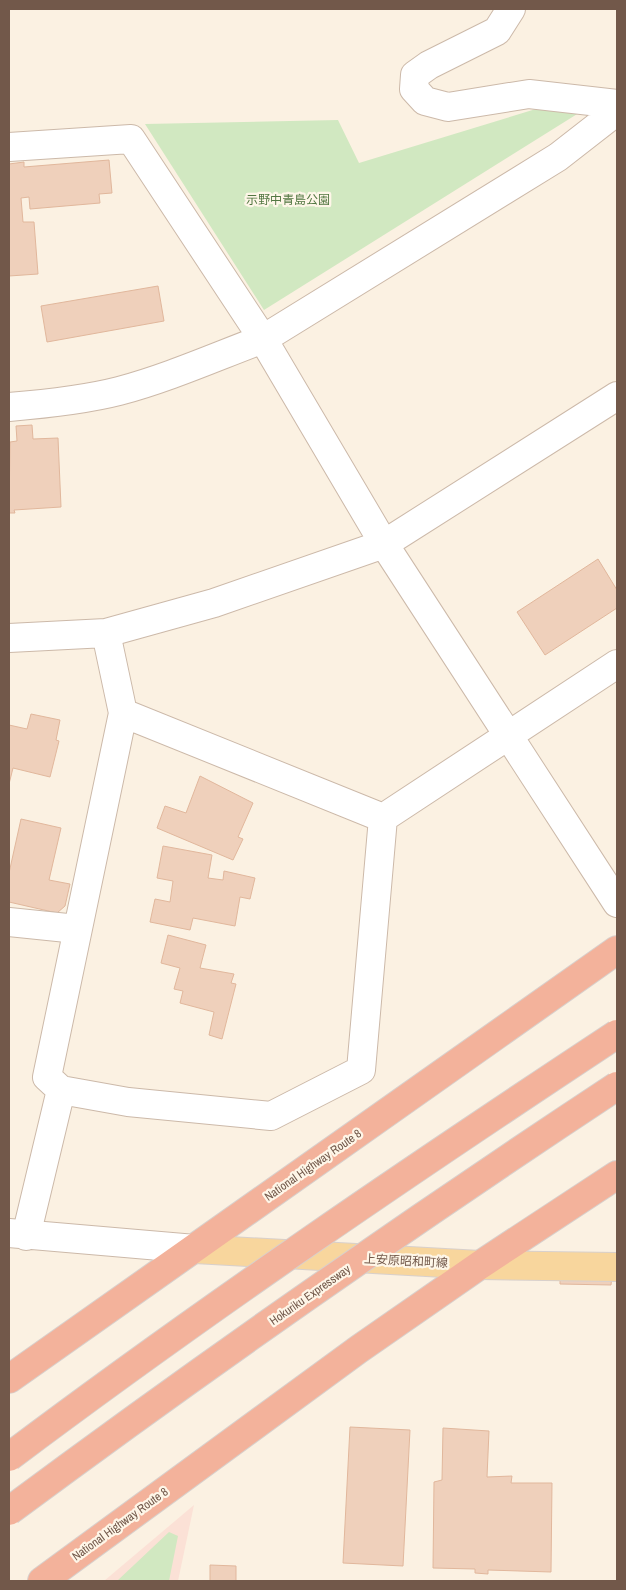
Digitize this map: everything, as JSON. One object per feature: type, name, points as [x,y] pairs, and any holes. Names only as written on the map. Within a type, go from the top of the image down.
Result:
[{"type":"highway","name":"National Highway Route 8","points":[[9,1379],[617,950]]},
{"type":"highway","points":[[9,1457],[228,1299],[499,1112],[617,1034]]},
{"type":"highway","name":"Hokuriku Expressway","points":[[9,1511],[239,1344],[523,1148],[617,1086]]},
{"type":"highway","name":"National Highway Route 8","points":[[42,1581],[351,1354],[480,1265],[617,1175]]},
{"type":"main road","name":"上安原昭和町線","points":[[195,1249],[480,1265],[617,1267]]},
{"type":"street","points":[[511,9],[497,31],[415,74],[414,89],[425,102],[448,107],[529,94],[617,104]]},
{"type":"street","points":[[9,407],[117,392],[159,379],[262,339],[558,157],[617,112]]},
{"type":"street","points":[[9,147],[131,139],[262,339],[384,544],[617,902]]},
{"type":"street","points":[[9,638],[106,634],[214,603],[384,544],[617,396]]},
{"type":"street","points":[[106,634],[123,713],[47,1076],[61,1090],[128,1102],[271,1116],[361,1070],[383,818]]},
{"type":"street","points":[[383,818],[617,664]]},
{"type":"street","points":[[123,713],[383,818]]},
{"type":"street","points":[[9,922],[77,929]]},
{"type":"street","points":[[61,1090],[17,1234],[195,1249]]},
{"type":"shaded area","points":[[194,1505],[178,1581],[104,1581]]},
{"type":"green space","name":"示野中青島公園","points":[[614,91],[264,310],[145,124],[338,120],[359,163],[562,101]]},
{"type":"green space","points":[[169,1532],[178,1536],[169,1581],[117,1581]]},
{"type":"building","points":[[109,160],[112,193],[99,194],[100,203],[30,209],[29,197],[21,198],[23,222],[34,222],[38,274],[9,276],[9,164],[24,162],[24,167]]},
{"type":"building","points":[[158,286],[164,321],[47,342],[41,306]]},
{"type":"building","points":[[32,425],[33,439],[58,438],[61,507],[14,510],[15,513],[9,513],[10,442],[17,441],[16,426]]},
{"type":"building","points":[[598,559],[617,590],[617,608],[545,655],[517,612]]},
{"type":"building","points":[[31,714],[60,720],[56,740],[59,741],[50,777],[13,768],[9,784],[9,725],[27,729]]},
{"type":"building","points":[[200,776],[253,803],[238,837],[243,839],[233,860],[157,828],[165,806],[186,813]]},
{"type":"building","points":[[21,819],[61,828],[49,880],[70,884],[65,906],[57,913],[9,902],[9,873]]},
{"type":"building","points":[[163,846],[212,855],[208,878],[223,880],[224,871],[255,878],[250,899],[240,897],[235,926],[193,918],[190,930],[150,922],[155,899],[170,902],[173,881],[157,878]]},
{"type":"building","points":[[168,935],[206,945],[200,968],[234,974],[231,983],[236,984],[222,1039],[209,1035],[214,1012],[180,1003],[183,991],[174,989],[180,968],[161,963]]},
{"type":"building","points":[[560,1274],[612,1276],[611,1285],[560,1284]]},
{"type":"building","points":[[350,1427],[410,1430],[403,1566],[343,1563]]},
{"type":"building","points":[[443,1428],[489,1431],[487,1477],[512,1476],[511,1483],[552,1483],[551,1572],[488,1570],[488,1574],[475,1573],[475,1569],[433,1568],[434,1482],[442,1480]]},
{"type":"building","points":[[210,1565],[236,1566],[236,1581],[210,1581]]}]
